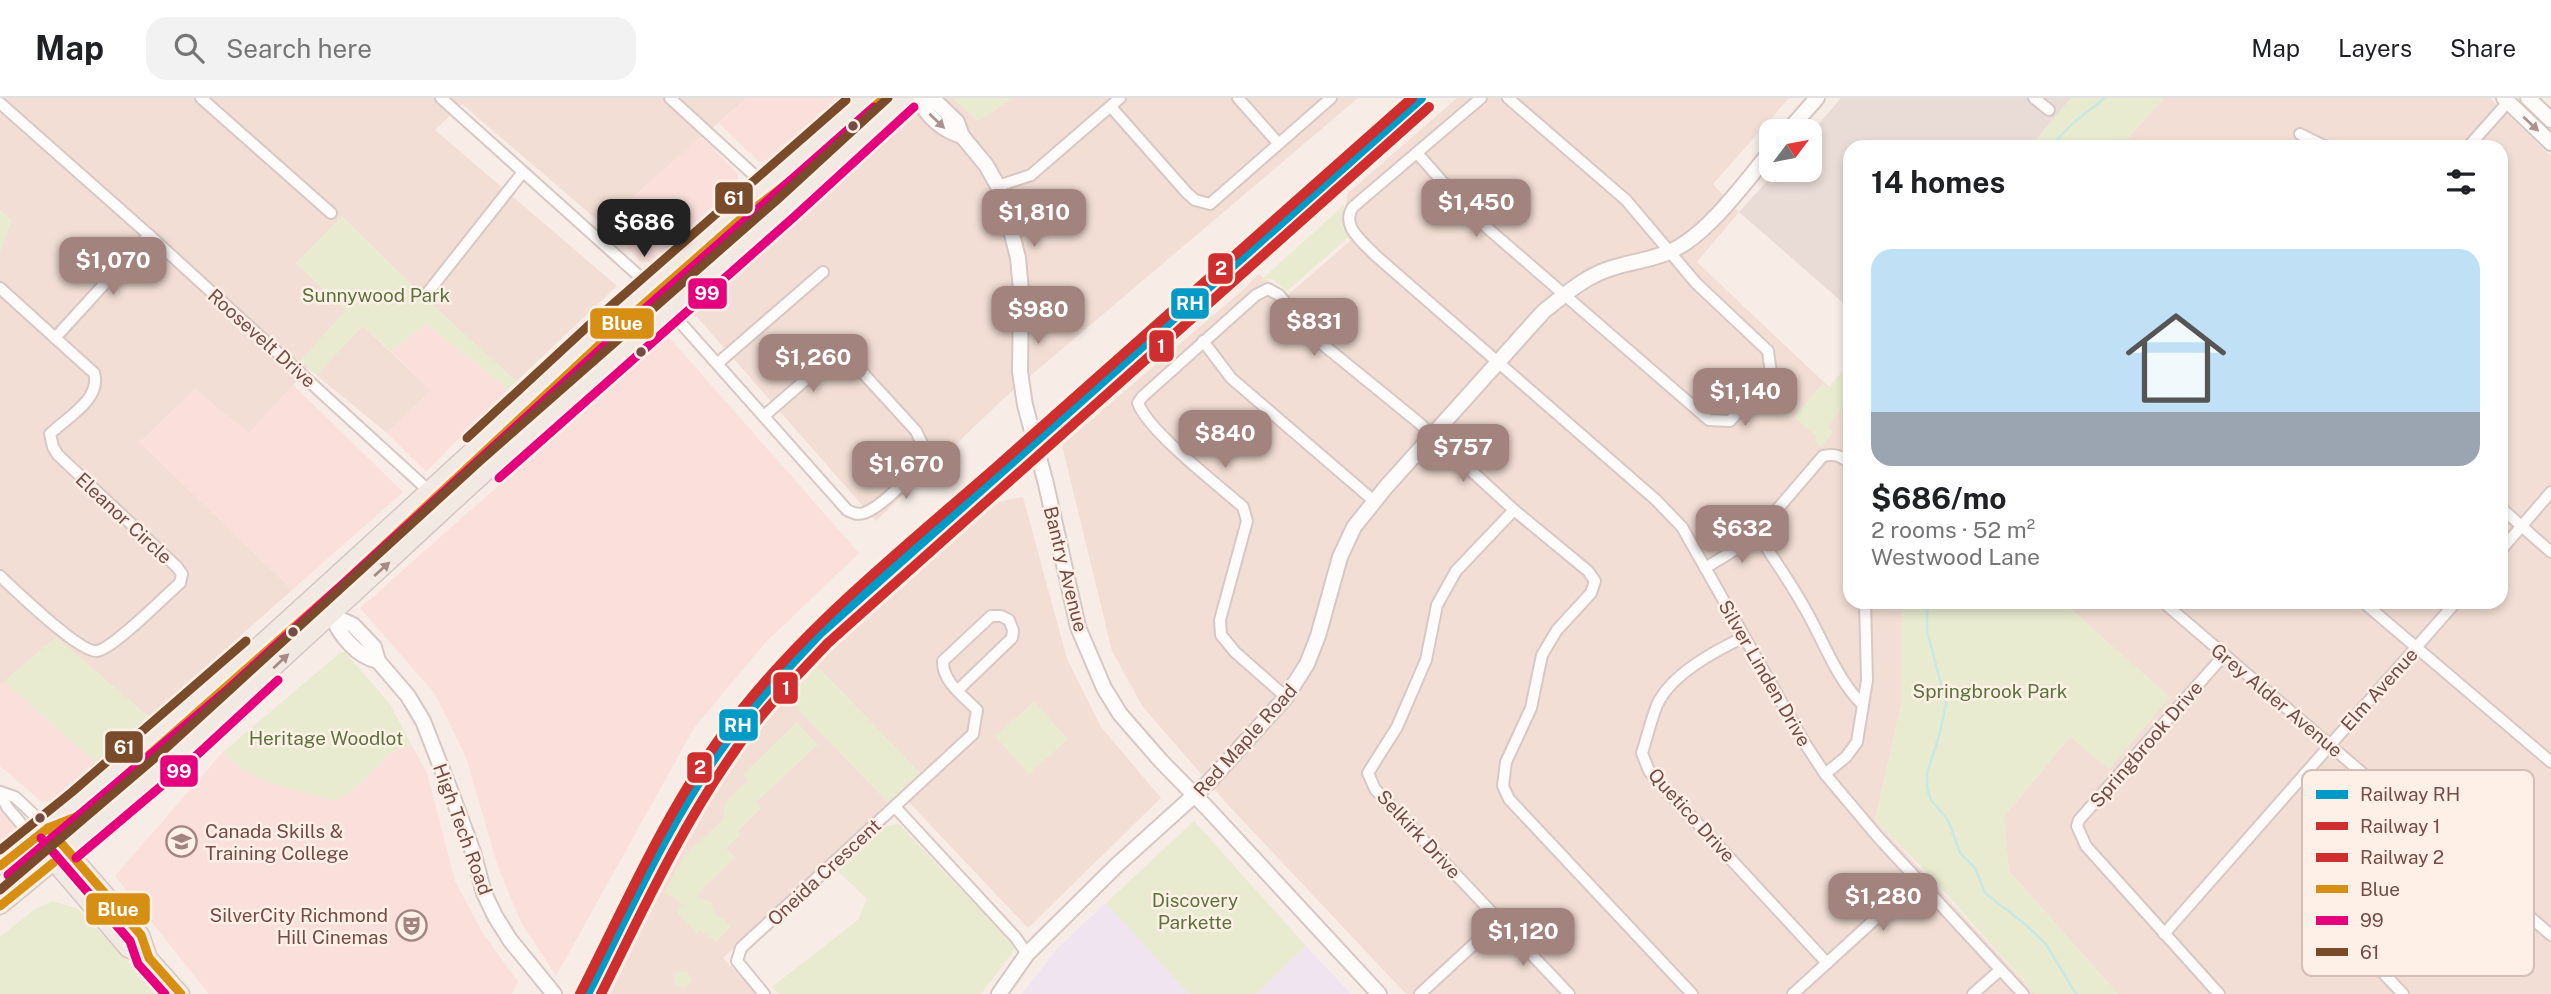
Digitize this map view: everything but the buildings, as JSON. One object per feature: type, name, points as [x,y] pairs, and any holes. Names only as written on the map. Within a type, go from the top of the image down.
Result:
[{"type":"main road","points":[[0,866],[246,657],[585,345],[866,98]]},
{"type":"main road","points":[[0,905],[177,757],[447,508],[906,98]]},
{"type":"main road","points":[[47,828],[141,935],[149,958],[180,994]]},
{"type":"main road","points":[[34,838],[128,949],[149,958]]},
{"type":"street","points":[[201,98],[331,213]]},
{"type":"street","points":[[441,98],[651,288],[796,455],[848,510],[858,514],[865,513],[895,490],[924,459],[926,452],[916,432],[841,349],[764,416]]},
{"type":"street","points":[[670,98],[765,185]]},
{"type":"street","name":"Bantry Avenue","points":[[919,98],[923,108],[948,132],[962,136]]},
{"type":"street","name":"Bantry Avenue","points":[[932,98],[957,122],[962,136],[986,165],[998,186],[1018,258],[1021,290],[1020,372],[1026,405],[1078,627],[1104,688],[1120,714],[1161,761],[1379,994]]},
{"type":"street","points":[[998,186],[1031,174],[1120,98]]},
{"type":"street","points":[[1237,98],[1278,143]]},
{"type":"street","points":[[1111,107],[1187,193],[1195,200],[1210,204],[1331,98]]},
{"type":"street","points":[[1480,98],[1417,153],[1471,213],[1709,420],[1730,421],[1771,373],[1768,351],[1696,283],[1626,200],[1508,98]]},
{"type":"street","points":[[1799,119],[1817,98]]},
{"type":"street","points":[[2034,98],[2049,110]]},
{"type":"street","points":[[2528,98],[2551,120]]},
{"type":"street","points":[[2474,140],[2510,101],[2551,143]]},
{"type":"street","name":"Roosevelt Drive","points":[[0,103],[428,490]]},
{"type":"street","points":[[2300,134],[2312,140]]},
{"type":"street","name":"Silver Linden Drive","points":[[1417,153],[1353,207],[1348,219],[1351,228],[1375,255],[1656,500],[1682,527],[1825,774],[1878,837],[2023,994]]},
{"type":"street","name":"Red Maple Road","points":[[999,994],[1027,954],[1117,865],[1195,795],[1286,696],[1307,664],[1325,616],[1340,557],[1354,527],[1374,501],[1544,311],[1591,276],[1671,251],[1702,230],[1759,165]]},
{"type":"street","points":[[425,296],[523,172]]},
{"type":"street","points":[[55,338],[149,235]]},
{"type":"street","points":[[718,363],[823,272]]},
{"type":"street","name":"Eleanor Circle","points":[[0,288],[94,373],[96,385],[87,400],[50,434],[52,447],[58,456],[177,567],[181,574],[180,583],[111,644],[97,651],[72,640],[0,576]]},
{"type":"street","points":[[1286,696],[1235,652],[1221,635],[1220,620],[1247,521],[1243,507],[1142,415],[1139,403],[1142,397],[1203,341],[1256,295],[1268,289],[1279,295],[1321,343],[1433,435],[1514,510],[1588,571],[1595,581],[1591,593],[1557,630],[1542,655],[1531,708],[1506,762],[1503,786],[1509,799],[1692,994]]},
{"type":"street","points":[[1203,341],[1231,378],[1374,501]]},
{"type":"street","points":[[1705,568],[1738,549],[1757,533],[1823,456],[1831,454],[1843,458]]},
{"type":"street","points":[[2508,542],[2551,492]]},
{"type":"street","name":"Selkirk Drive","points":[[1514,510],[1455,571],[1437,605],[1426,660],[1397,727],[1368,773],[1376,789],[1569,994]]},
{"type":"street","points":[[2508,514],[2551,552]]},
{"type":"street","points":[[1757,533],[1805,608],[1849,687],[1863,705]]},
{"type":"street","name":"High Tech Road","points":[[311,597],[331,615],[338,632],[365,658],[378,661],[408,696],[423,721],[473,852],[484,893],[495,916],[524,960],[554,994]]},
{"type":"street","points":[[1825,774],[1853,749],[1857,742],[1868,671],[1865,609]]},
{"type":"street","name":"Grey Alder Avenue","points":[[2171,609],[2359,770]]},
{"type":"street","points":[[2371,609],[2551,762]]},
{"type":"street","name":"Elm Avenue","points":[[2307,770],[2450,609]]},
{"type":"street","points":[[895,807],[973,734],[977,710],[958,690],[946,677],[943,661],[992,616],[1009,620],[1013,630],[1012,638],[958,690]]},
{"type":"street","name":"Quetico Drive","points":[[1744,636],[1706,656],[1667,691],[1658,703],[1642,753],[1649,771],[1826,963]]},
{"type":"street","name":"Springbrook Drive","points":[[2219,994],[2086,846],[2077,826],[2224,655]]},
{"type":"street","name":"Elm Avenue","points":[[2164,934],[2302,776]]},
{"type":"street","points":[[0,792],[15,797],[47,828]]},
{"type":"street","points":[[0,792],[7,807],[34,838]]},
{"type":"street","name":"Oneida Crescent","points":[[764,994],[737,961],[741,948],[895,807],[1016,938],[1027,954]]},
{"type":"street","points":[[1793,994],[1918,880]]},
{"type":"street","points":[[1420,994],[1500,920]]},
{"type":"street","name":"Grey Alder Avenue","points":[[2534,921],[2551,935]]},
{"type":"street","points":[[1973,994],[2000,970]]},
{"type":"street","points":[[2386,976],[2403,994]]},
{"type":"shaded area","points":[[0,98],[747,98],[602,224],[462,104],[435,130],[617,286],[508,389],[419,292],[342,217],[296,263],[431,390],[387,433],[308,368],[249,434],[139,441],[292,590],[149,717],[56,637],[0,685]]},
{"type":"shaded area","points":[[747,98],[838,98],[769,160],[759,162],[719,123]]},
{"type":"shaded area","points":[[929,98],[953,98],[978,121],[1013,98],[1358,98],[1002,400],[876,521],[691,310]]},
{"type":"shaded area","points":[[1457,98],[1789,98],[1770,119],[1759,119],[1759,132],[1713,184],[1739,212],[1697,262],[1843,400],[1843,609],[1901,609],[1901,705],[1875,820],[2035,994],[1406,994],[1229,806],[1143,707],[1112,651],[1062,445],[1258,274],[1288,295],[1350,241],[1347,194]]},
{"type":"shaded area","points":[[1841,98],[2071,98],[2036,140],[1843,140],[1843,303],[1739,212],[1766,182],[1822,182],[1822,120]]},
{"type":"shaded area","points":[[2164,98],[2490,98],[2551,156],[2551,994],[2118,994],[2009,871],[2004,817],[2070,737],[2170,698],[2071,609],[2508,609],[2508,140],[2126,140]]},
{"type":"shaded area","points":[[701,136],[738,174],[737,185],[651,262],[642,262],[602,224]]},
{"type":"shaded area","points":[[426,324],[508,389],[426,472],[387,433],[431,390],[391,351]]},
{"type":"shaded area","points":[[668,336],[859,553],[765,643],[694,728],[556,976],[521,922],[498,867],[466,757],[435,694],[360,608]]},
{"type":"shaded area","points":[[293,385],[403,492],[292,590],[139,442],[195,389],[249,433]]},
{"type":"shaded area","points":[[1023,497],[1067,659],[1101,727],[1161,798],[1028,928],[901,794],[921,774],[813,662],[998,502]]},
{"type":"shaded area","points":[[4,681],[97,764],[52,802],[41,801],[0,766],[0,685]]},
{"type":"shaded area","points":[[782,692],[889,804],[723,958],[757,994],[608,994],[694,811],[700,814]]},
{"type":"shaded area","points":[[411,744],[427,773],[455,881],[482,932],[518,982],[512,994],[209,994],[115,876],[223,752],[242,770],[357,787],[390,753]]},
{"type":"shaded area","points":[[0,805],[20,827],[0,844]]},
{"type":"shaded area","points":[[1106,903],[1189,994],[1022,994],[1057,949]]},
{"type":"shaded area","points":[[1306,946],[1351,994],[1256,994]]},
{"type":"green space","points":[[953,98],[1013,98],[978,121]]},
{"type":"green space","points":[[2071,98],[2164,98],[2126,140],[2036,140]]},
{"type":"green space","points":[[1344,205],[1343,228],[1350,236],[1287,291],[1273,279],[1261,280]]},
{"type":"green space","points":[[0,210],[12,220],[0,253]]},
{"type":"green space","name":"Sunnywood Park","points":[[342,216],[419,292],[516,381],[508,389],[426,324],[391,351],[363,326],[317,375],[300,361],[346,310],[296,263]]},
{"type":"green space","points":[[1843,371],[1843,407],[1828,427],[1833,432],[1820,446],[1814,441],[1817,437],[1794,417],[1823,383],[1828,388]]},
{"type":"green space","name":"Springbrook Park","points":[[1901,609],[2071,609],[2170,697],[2109,769],[2070,737],[2004,817],[2009,871],[2118,994],[2035,994],[1934,880],[1875,820],[1901,705]]},
{"type":"green space","points":[[56,637],[149,717],[97,764],[4,681]]},
{"type":"green space","name":"Heritage Woodlot","points":[[341,652],[345,652],[390,704],[411,744],[390,753],[357,787],[336,801],[273,784],[242,770],[223,752]]},
{"type":"green space","points":[[813,662],[921,774],[889,804],[782,692]]},
{"type":"green space","points":[[1034,701],[1068,739],[1029,774],[995,736]]},
{"type":"green space","points":[[797,722],[818,745],[756,802],[761,808],[738,831],[740,835],[726,848],[735,858],[699,892],[699,897],[712,903],[717,917],[723,918],[731,927],[716,942],[700,931],[697,934],[676,911],[682,905],[664,893],[683,857],[724,818],[727,801],[748,781],[743,774]]},
{"type":"green space","name":"Discovery Parkette","points":[[1194,821],[1306,946],[1256,994],[1189,994],[1106,903]]},
{"type":"green space","points":[[900,825],[1009,941],[1014,948],[1012,953],[981,994],[779,994],[772,987],[858,920],[867,899],[838,871],[885,827]]},
{"type":"green space","points":[[53,901],[78,909],[159,994],[0,994],[0,937],[35,909]]},
{"type":"green space","points":[[687,971],[692,980],[684,989],[674,983],[675,973]]},
{"type":"waterway","points":[[2057,140],[2073,123],[2105,98]]},
{"type":"waterway","points":[[1928,609],[1927,631],[1946,703],[1927,773],[1927,788],[1931,800],[1948,820],[1960,853],[1975,868],[1985,893],[2046,944],[2076,994]]},
{"type":"rail line","name":"2","points":[[580,994],[680,799],[720,738],[781,664],[849,596],[1412,98]]},
{"type":"rail line","name":"RH","points":[[587,994],[651,866],[705,772],[758,701],[794,660],[819,634],[1421,98]]},
{"type":"rail line","name":"1","points":[[601,994],[663,870],[697,810],[744,737],[791,682],[828,643],[1429,107]]},
{"type":"transit line","name":"Blue","points":[[0,866],[48,828],[81,815],[345,582],[626,320],[884,98]]},
{"type":"transit line","name":"61","points":[[0,890],[163,751],[480,461],[779,198],[888,98]]},
{"type":"transit line","name":"61","points":[[467,438],[587,327],[846,100]]},
{"type":"transit line","name":"99","points":[[8,875],[226,691],[640,313],[874,107]]},
{"type":"transit line","name":"99","points":[[499,478],[914,107]]},
{"type":"transit line","name":"61","points":[[0,850],[72,792],[246,641]]},
{"type":"transit line","name":"99","points":[[76,858],[185,766],[278,680]]},
{"type":"transit line","name":"Blue","points":[[48,828],[141,935],[149,958],[181,994]]},
{"type":"transit line","name":"99","points":[[41,838],[130,941],[138,964],[165,994]]},
{"type":"transit line","name":"Blue","points":[[0,906],[53,863]]},
{"type":"place","name":"Canada Skills & Training College","points":[[182,842]]},
{"type":"place","name":"SilverCity Richmond Hill Cinemas","points":[[411,926]]}]
